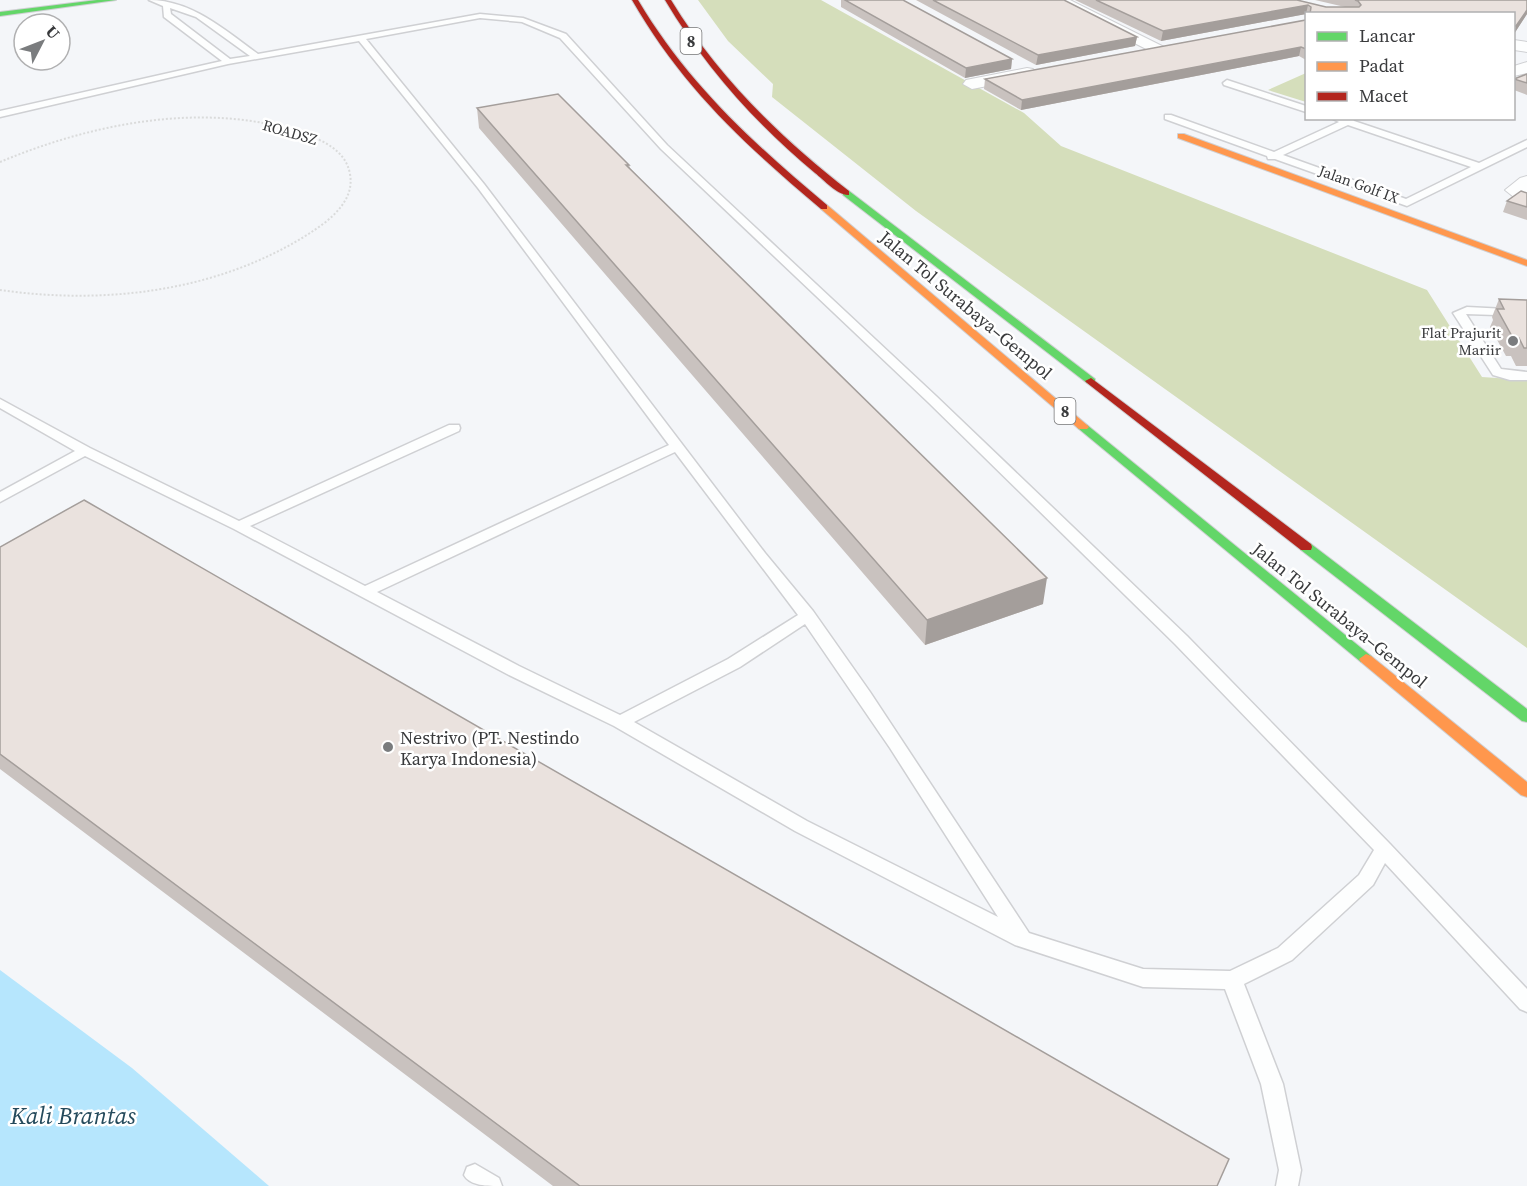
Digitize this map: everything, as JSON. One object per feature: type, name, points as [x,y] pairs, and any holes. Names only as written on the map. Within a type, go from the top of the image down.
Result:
[{"type":"main road","points":[[0,14],[113,0]]},
{"type":"main road","name":"Jalan Tol Surabaya–Gempol","points":[[635,0],[653,34],[694,87],[749,144],[1042,393],[1527,791]]},
{"type":"main road","name":"Jalan Tol Surabaya–Gempol","points":[[668,0],[696,49],[719,78],[800,157],[1527,717]]},
{"type":"main road","name":"Jalan Golf IX","points":[[1180,136],[1527,263]]},
{"type":"main road","points":[[1479,752],[1527,796]]},
{"type":"street","points":[[1058,0],[1166,48],[1125,55]]},
{"type":"street","points":[[972,84],[1039,71],[1013,61]]},
{"type":"street","points":[[1527,182],[1515,190],[1527,198]]},
{"type":"lane","points":[[153,0],[166,6],[186,9],[198,15],[256,56]]},
{"type":"lane","points":[[166,6],[167,15],[228,62]]},
{"type":"lane","points":[[0,114],[256,56],[490,15],[536,23],[563,36],[664,147],[923,391],[1181,640],[1384,849],[1527,1004]]},
{"type":"lane","points":[[360,37],[481,186],[808,615],[892,737],[1022,939]]},
{"type":"lane","points":[[1227,82],[1305,109]]},
{"type":"lane","points":[[1168,117],[1407,203],[1527,143]]},
{"type":"lane","points":[[1256,164],[1351,120],[1480,167]]},
{"type":"lane","points":[[1527,313],[1467,310],[1459,313],[1497,372],[1510,376],[1527,376]]},
{"type":"lane","points":[[0,403],[86,451],[239,526],[620,723],[801,826],[1022,939],[1143,978],[1232,980],[1285,954],[1326,919],[1366,880],[1384,849]]},
{"type":"lane","points":[[239,526],[454,428]]},
{"type":"lane","points":[[365,592],[677,446]]},
{"type":"lane","points":[[0,498],[86,451]]},
{"type":"lane","points":[[620,723],[734,663],[808,615]]},
{"type":"lane","points":[[1232,980],[1272,1084],[1290,1170],[1287,1186]]},
{"type":"path","name":"ROADSZ","points":[[0,162],[54,142],[110,128],[167,121],[220,119],[282,126],[328,143],[342,155],[350,169],[352,184],[345,201],[330,219],[307,236],[239,268],[150,290],[102,295],[56,296],[0,290]]},
{"type":"green space","points":[[698,0],[821,0],[1024,113],[1061,146],[1427,290],[1482,377],[1527,380],[1527,648],[916,211],[772,97],[773,84],[728,41]]},
{"type":"green space","points":[[1305,73],[1305,102],[1268,90]]},
{"type":"water","name":"Kali Brantas","points":[[0,970],[132,1068],[269,1186],[0,1186]]},
{"type":"building","points":[[845,0],[903,0],[1012,59],[966,68]]},
{"type":"building","points":[[933,0],[1064,0],[1137,37],[1038,55]]},
{"type":"building","points":[[1096,0],[1297,0],[1326,7],[1359,7],[1361,5],[1355,0],[1527,0],[1527,10],[1516,26],[1515,12],[1310,12],[1311,7],[1308,5],[1163,31]]},
{"type":"building","points":[[1305,20],[1305,49],[1301,47],[1022,100],[985,79]]},
{"type":"building","points":[[1527,74],[1527,83],[1515,79]]},
{"type":"building","points":[[558,94],[629,165],[626,165],[1047,578],[927,620],[477,108]]},
{"type":"building","points":[[1521,191],[1527,193],[1527,207],[1507,201]]},
{"type":"building","points":[[1499,299],[1527,300],[1527,348],[1524,348],[1519,338],[1513,338],[1497,309],[1504,309]]},
{"type":"building","points":[[84,500],[1229,1159],[1217,1186],[580,1186],[0,754],[0,547]]},
{"type":"traffic: fast","points":[[0,14],[113,0]]},
{"type":"traffic: fast","points":[[846,193],[1091,381]]},
{"type":"traffic: fast","points":[[1083,427],[1366,659]]},
{"type":"traffic: fast","points":[[1306,547],[1527,717]]},
{"type":"traffic: slow","points":[[1181,136],[1527,263]]},
{"type":"traffic: slow","points":[[824,207],[1083,427]]},
{"type":"traffic: slow","points":[[1366,659],[1527,791]]},
{"type":"traffic: jam","points":[[635,0],[653,31],[695,87],[744,137],[824,207]]},
{"type":"traffic: jam","points":[[668,0],[704,56],[747,106],[794,151],[846,193]]},
{"type":"traffic: jam","points":[[1091,381],[1306,547]]},
{"type":"place","name":"Flat Prajurit Mariir","points":[[1513,341]]},
{"type":"place","name":"Nestrivo (PT. Nestindo Karya Indonesia)","points":[[388,747]]}]
